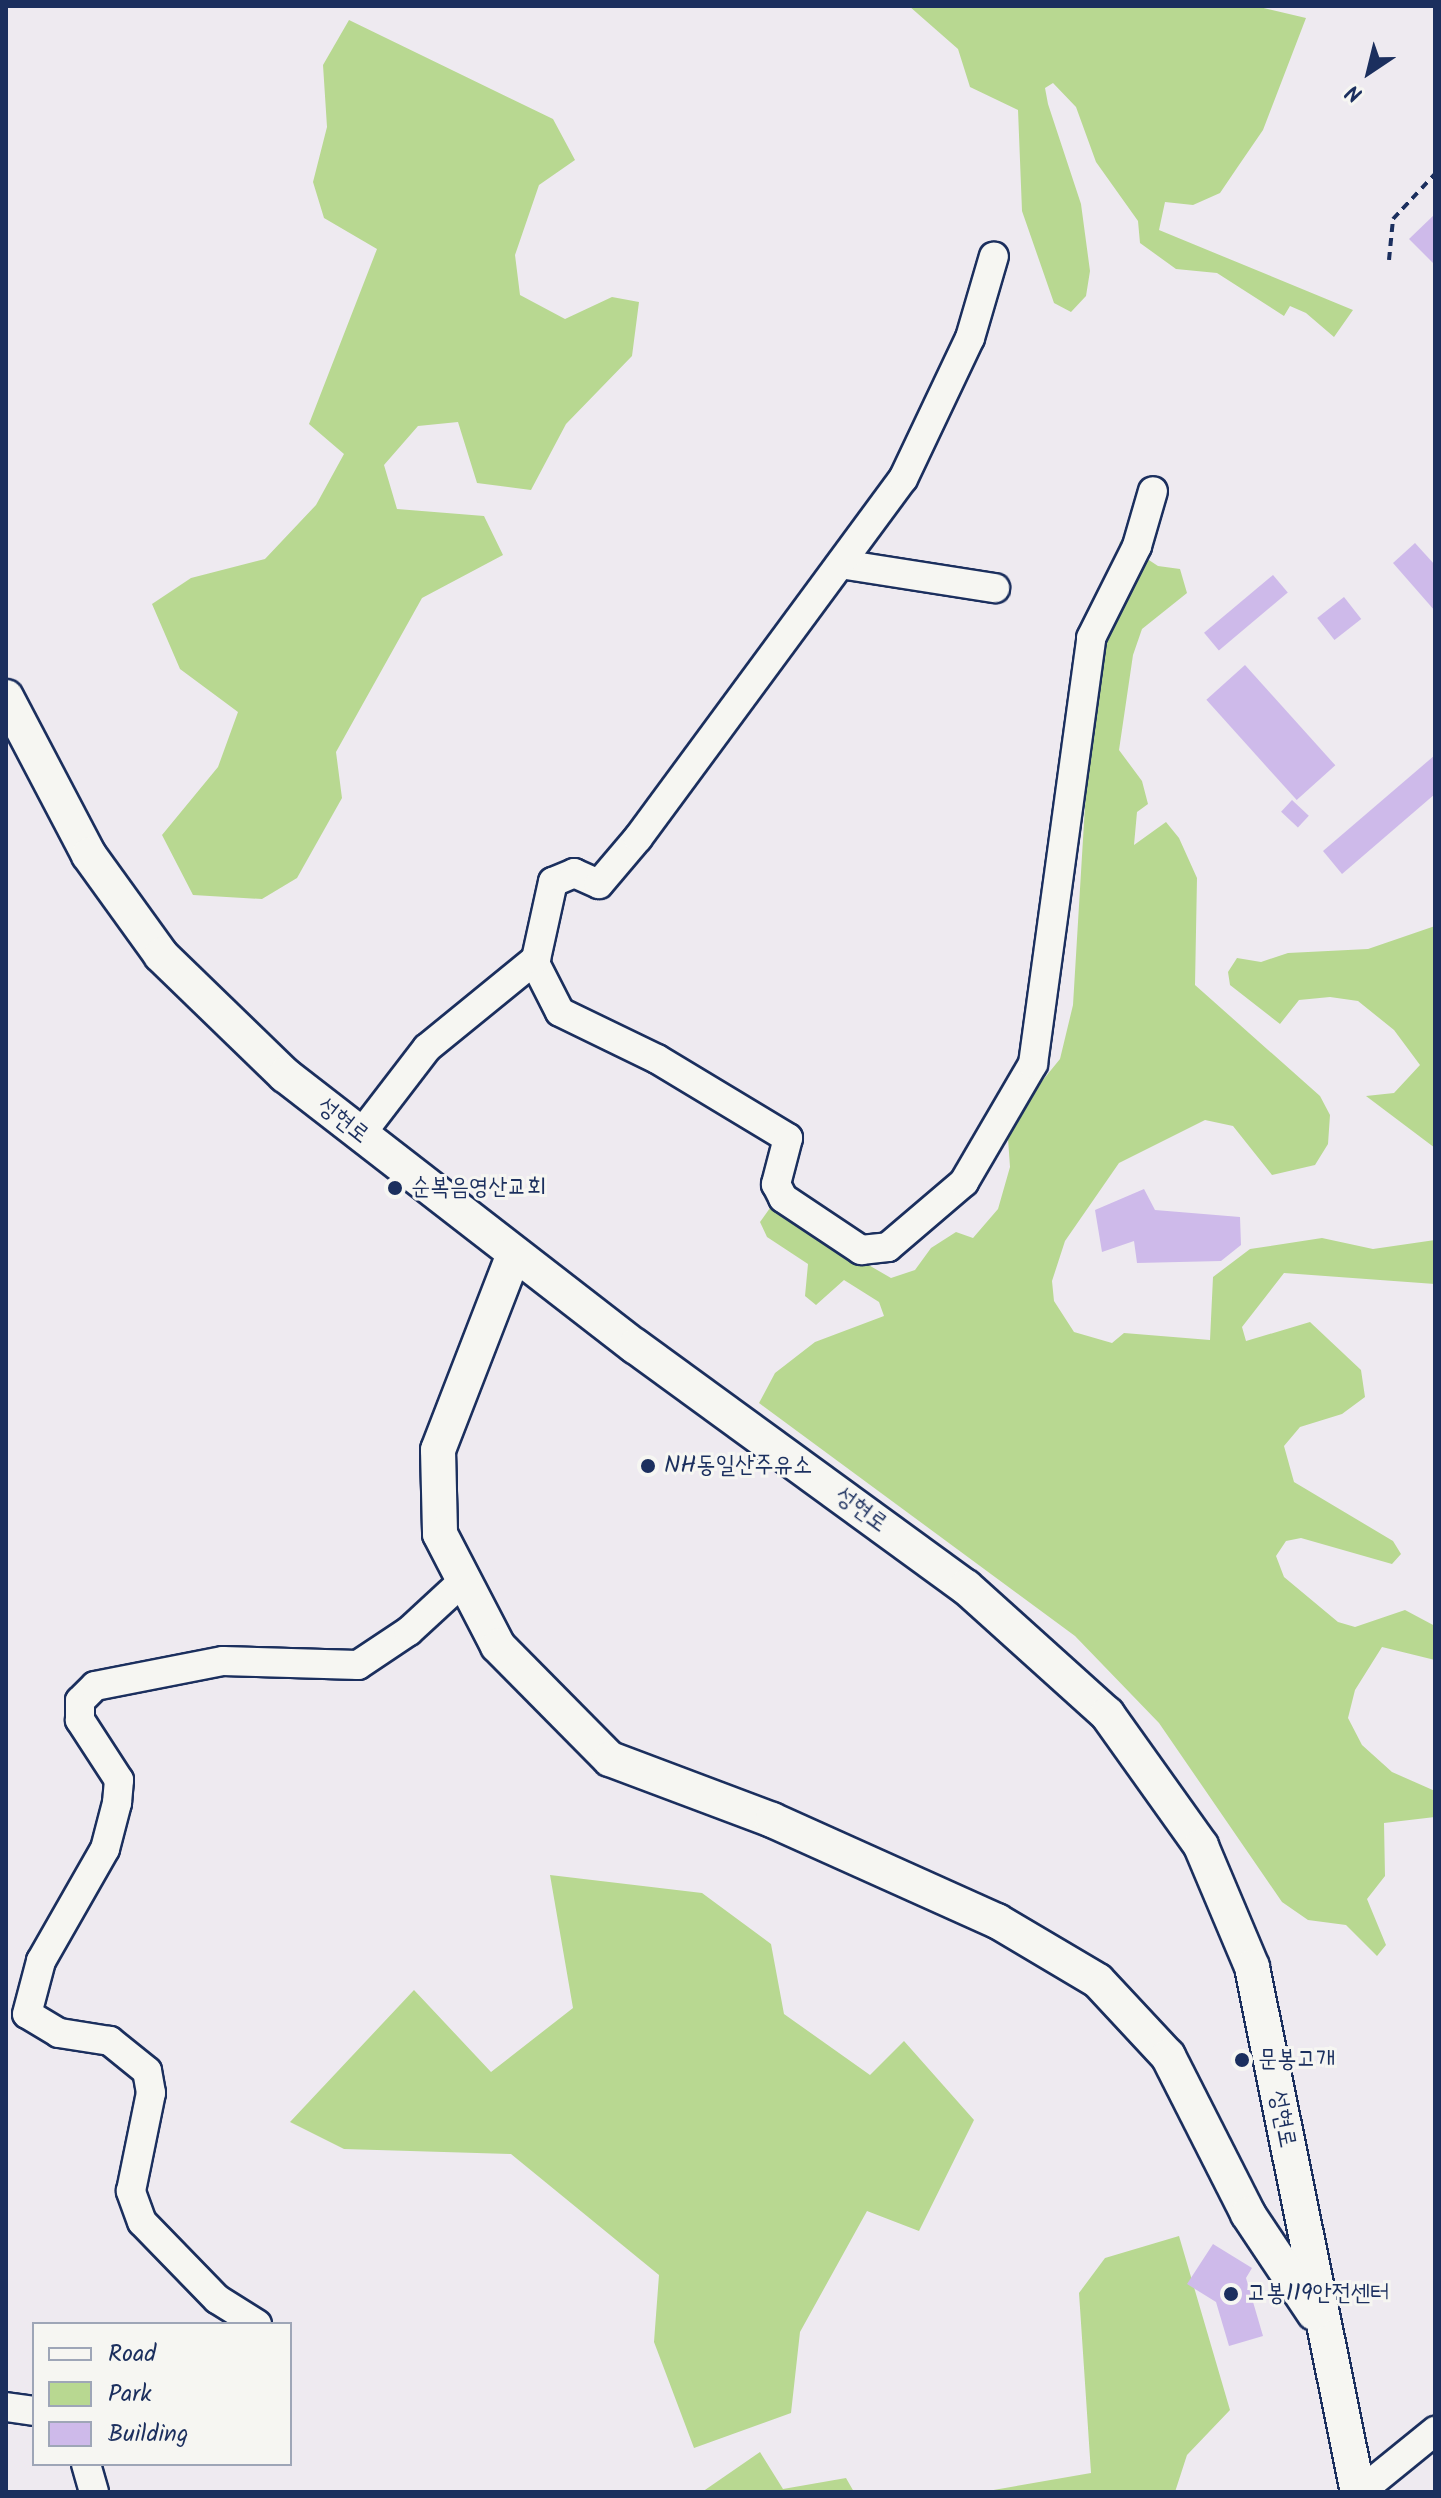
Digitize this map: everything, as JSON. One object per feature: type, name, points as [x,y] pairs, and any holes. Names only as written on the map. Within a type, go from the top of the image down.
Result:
[{"type":"main road","name":"성현로","points":[[6,697],[89,855],[161,955],[285,1075],[514,1254],[966,1587],[1107,1714],[1201,1846],[1252,1967],[1322,2325],[1359,2492]]},
{"type":"main road","points":[[514,1254],[438,1450],[440,1534],[461,1583],[498,1646],[610,1759],[772,1820],[997,1921],[1098,1981],[1168,2056],[1248,2214],[1322,2325]]},
{"type":"street","points":[[361,1134],[427,1048],[534,961],[553,882],[574,873],[599,884],[903,479],[970,338],[994,256]]},
{"type":"street","points":[[534,961],[560,1012],[657,1059],[788,1138],[776,1184],[783,1198],[861,1250],[888,1247],[964,1182],[1033,1064],[1091,638],[1137,546],[1153,491]]},
{"type":"street","points":[[841,564],[995,588]]},
{"type":"street","points":[[254,2322],[217,2299],[142,2222],[131,2191],[151,2093],[147,2071],[110,2041],[59,2033],[27,2014],[41,1961],[105,1849],[117,1803],[119,1780],[80,1720],[80,1701],[95,1686],[223,1661],[358,1665],[409,1631],[461,1583]]},
{"type":"street","points":[[6,2407],[32,2411]]},
{"type":"street","points":[[1359,2492],[1435,2431]]},
{"type":"street","points":[[87,2466],[94,2492]]},
{"type":"path","points":[[1389,260],[1393,219],[1435,174]]},
{"type":"green space","points":[[909,6],[1255,6],[1306,18],[1263,130],[1220,193],[1193,205],[1165,202],[1159,230],[1353,310],[1334,337],[1306,313],[1290,306],[1284,316],[1217,273],[1176,269],[1140,243],[1138,221],[1096,162],[1076,107],[1053,83],[1045,88],[1048,104],[1081,204],[1090,271],[1086,296],[1071,312],[1054,303],[1022,211],[1018,110],[970,87],[958,49]]},
{"type":"green space","points":[[349,20],[553,119],[575,160],[539,185],[515,255],[520,295],[565,319],[612,297],[639,302],[632,356],[566,424],[531,490],[477,483],[458,422],[418,426],[384,465],[397,509],[484,516],[503,555],[422,598],[336,752],[342,798],[297,878],[262,899],[193,895],[162,835],[218,767],[238,712],[180,669],[152,604],[191,578],[265,559],[316,505],[344,454],[309,424],[377,249],[324,218],[313,182],[327,127],[323,65]]},
{"type":"green space","points":[[1120,541],[1158,566],[1180,569],[1187,593],[1142,629],[1133,655],[1119,750],[1142,781],[1148,804],[1137,812],[1134,845],[1166,822],[1179,838],[1197,878],[1195,985],[1320,1096],[1330,1115],[1328,1144],[1315,1165],[1272,1175],[1233,1126],[1205,1120],[1119,1163],[1065,1241],[1052,1281],[1054,1301],[1074,1332],[1112,1343],[1124,1333],[1210,1340],[1213,1277],[1250,1249],[1322,1238],[1373,1249],[1435,1240],[1435,1284],[1284,1273],[1242,1327],[1246,1341],[1310,1322],[1361,1370],[1365,1397],[1342,1414],[1300,1427],[1284,1446],[1294,1482],[1393,1541],[1401,1554],[1392,1564],[1301,1538],[1286,1541],[1276,1556],[1284,1577],[1338,1622],[1355,1627],[1405,1610],[1435,1626],[1435,1660],[1382,1647],[1355,1690],[1348,1718],[1362,1745],[1392,1772],[1435,1791],[1435,1817],[1384,1823],[1385,1876],[1367,1899],[1386,1945],[1377,1956],[1346,1925],[1308,1920],[1282,1902],[1159,1723],[1075,1636],[759,1403],[775,1373],[815,1342],[884,1316],[879,1302],[844,1280],[816,1305],[805,1296],[808,1264],[767,1237],[760,1222],[770,1208],[891,1278],[915,1270],[931,1248],[956,1232],[973,1238],[998,1209],[1010,1167],[1007,1124],[1060,1059],[1073,1005],[1090,723]]},
{"type":"green space","points":[[1435,926],[1435,1148],[1366,1096],[1394,1093],[1420,1065],[1394,1030],[1358,1001],[1330,997],[1299,1000],[1280,1024],[1230,985],[1228,972],[1237,958],[1261,962],[1288,953],[1368,949]]},
{"type":"green space","points":[[550,1875],[702,1893],[771,1944],[784,2014],[870,2075],[904,2041],[974,2120],[919,2231],[867,2211],[800,2332],[791,2413],[694,2448],[654,2342],[659,2275],[511,2154],[344,2149],[290,2122],[414,1990],[491,2072],[573,2008]]},
{"type":"green space","points":[[1179,2236],[1230,2410],[1187,2455],[1175,2492],[982,2492],[1091,2473],[1079,2293],[1105,2258]]},
{"type":"green space","points":[[760,2452],[783,2489],[846,2478],[854,2492],[702,2492]]},
{"type":"building","points":[[1435,214],[1435,265],[1409,239]]},
{"type":"building","points":[[1415,543],[1435,565],[1435,611],[1393,563]]},
{"type":"building","points":[[1273,575],[1288,593],[1219,650],[1204,633]]},
{"type":"building","points":[[1344,597],[1361,619],[1334,640],[1317,618]]},
{"type":"building","points":[[1245,665],[1335,765],[1297,800],[1206,700]]},
{"type":"building","points":[[1435,755],[1435,794],[1342,874],[1323,851]]},
{"type":"building","points":[[1292,800],[1309,816],[1298,827],[1281,812]]},
{"type":"building","points":[[1144,1189],[1155,1210],[1240,1217],[1241,1245],[1221,1261],[1137,1263],[1134,1241],[1102,1252],[1095,1210]]},
{"type":"building","points":[[1213,2244],[1252,2268],[1246,2278],[1263,2336],[1229,2346],[1216,2302],[1187,2284]]},
{"type":"place","name":"순복음영산교회","points":[[395,1188]]},
{"type":"place","name":"NH동일산주유소","points":[[648,1466]]},
{"type":"place","name":"문봉고개","points":[[1242,2060]]},
{"type":"place","name":"고봉119안전센터","points":[[1231,2294]]}]
